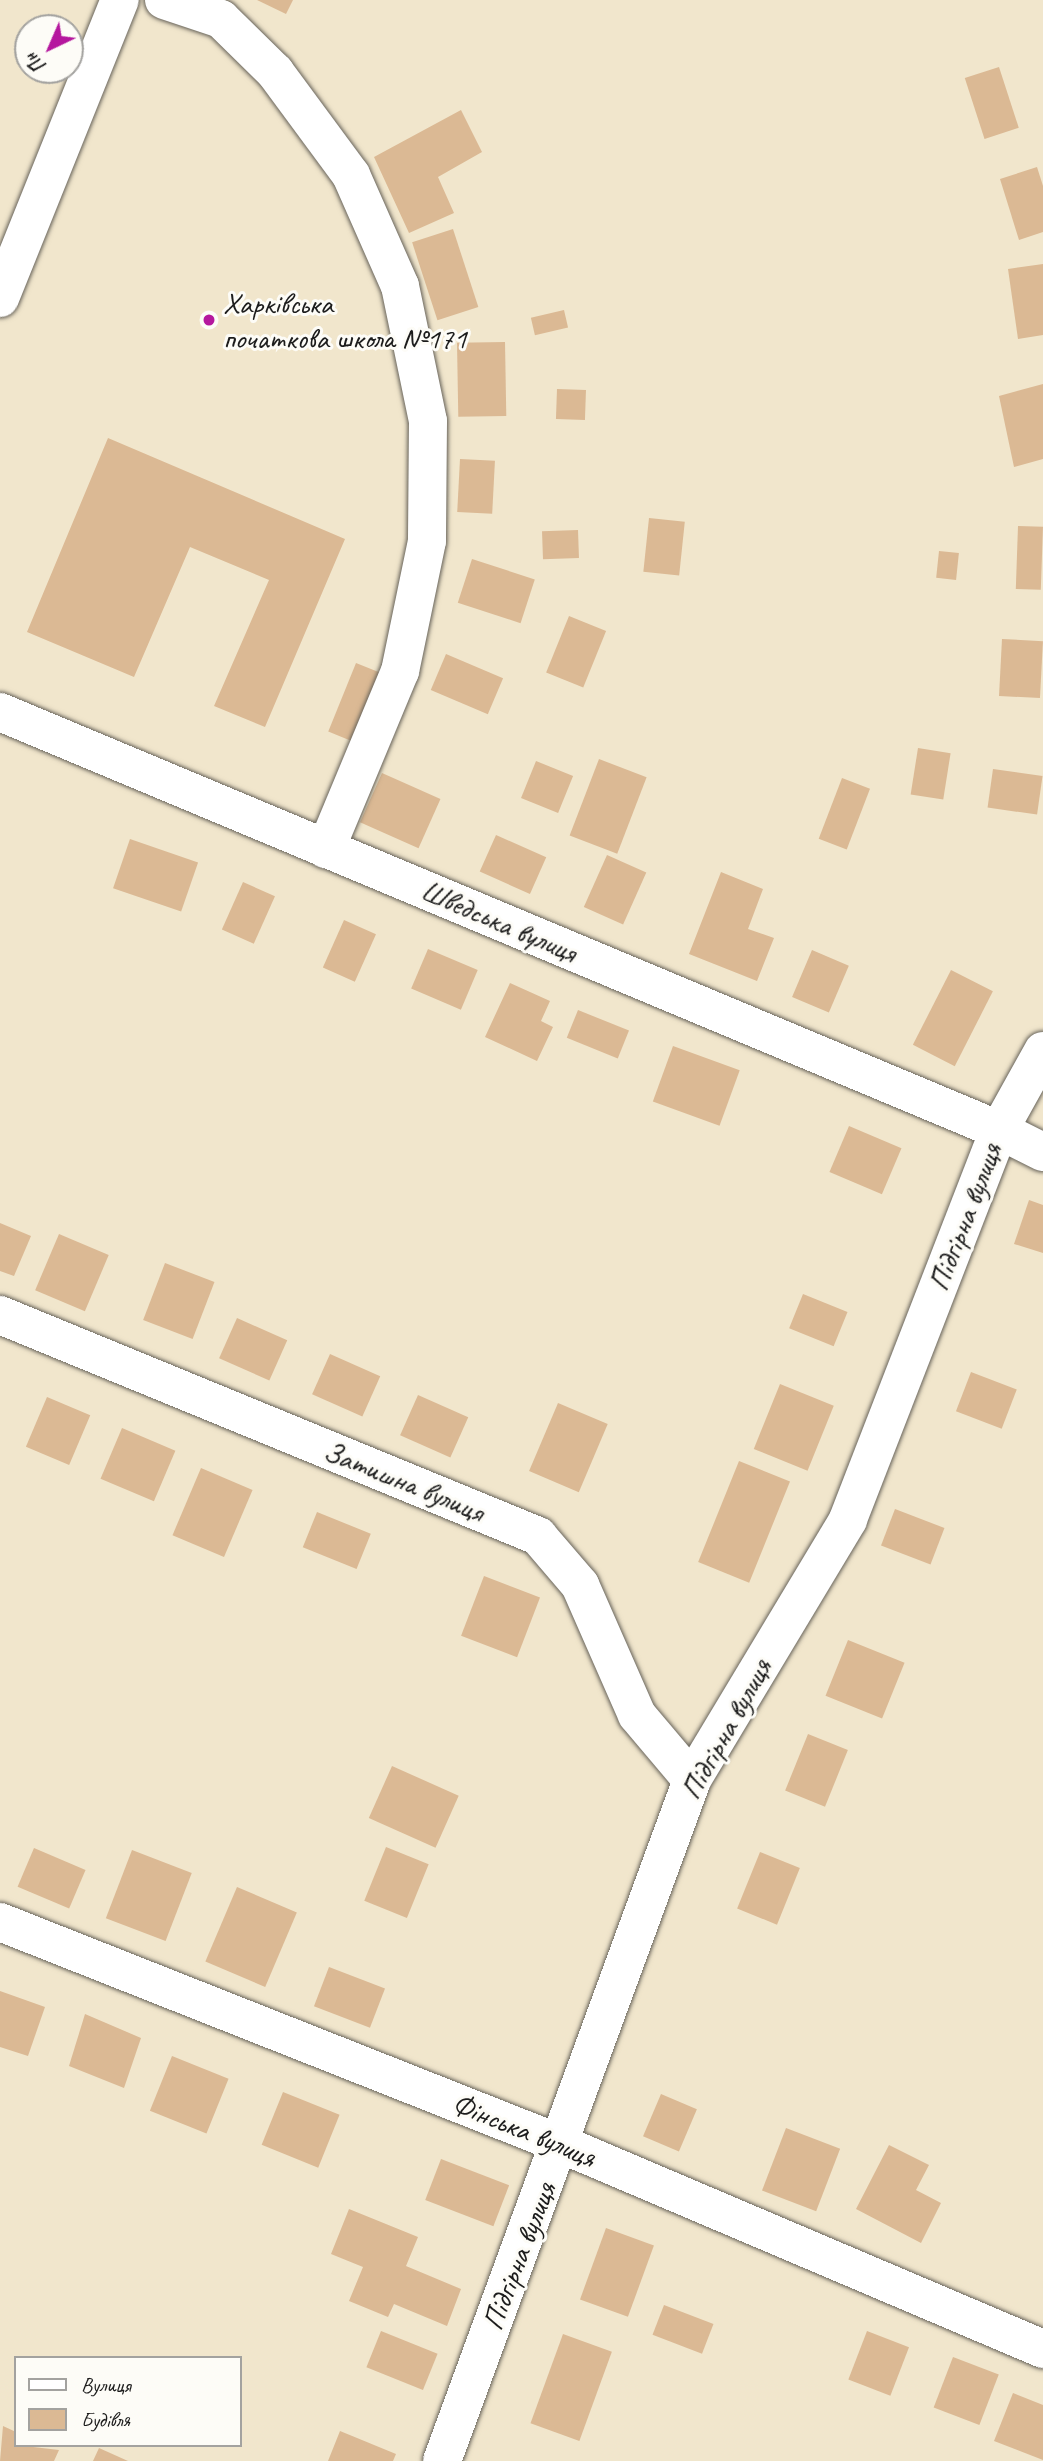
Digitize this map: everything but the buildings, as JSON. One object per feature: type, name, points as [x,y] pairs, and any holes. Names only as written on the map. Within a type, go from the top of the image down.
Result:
[{"type":"street","points":[[0,298],[120,0]]},
{"type":"street","points":[[164,0],[221,19],[275,72],[351,175],[400,286],[428,421],[427,541],[400,671],[326,849]]},
{"type":"street","name":"Шведська вулиця","points":[[0,712],[999,1130],[1043,1152]]},
{"type":"street","name":"Підгірна вулиця","points":[[442,2461],[561,2144],[692,1780],[848,1520],[999,1130],[1043,1051]]},
{"type":"street","name":"Затишна вулиця","points":[[0,1315],[538,1536],[580,1585],[637,1715],[692,1780]]},
{"type":"street","name":"Фінська вулиця","points":[[0,1922],[561,2144],[1043,2349]]},
{"type":"place","name":"Харківська початкова школа №171","points":[[209,320]]}]
